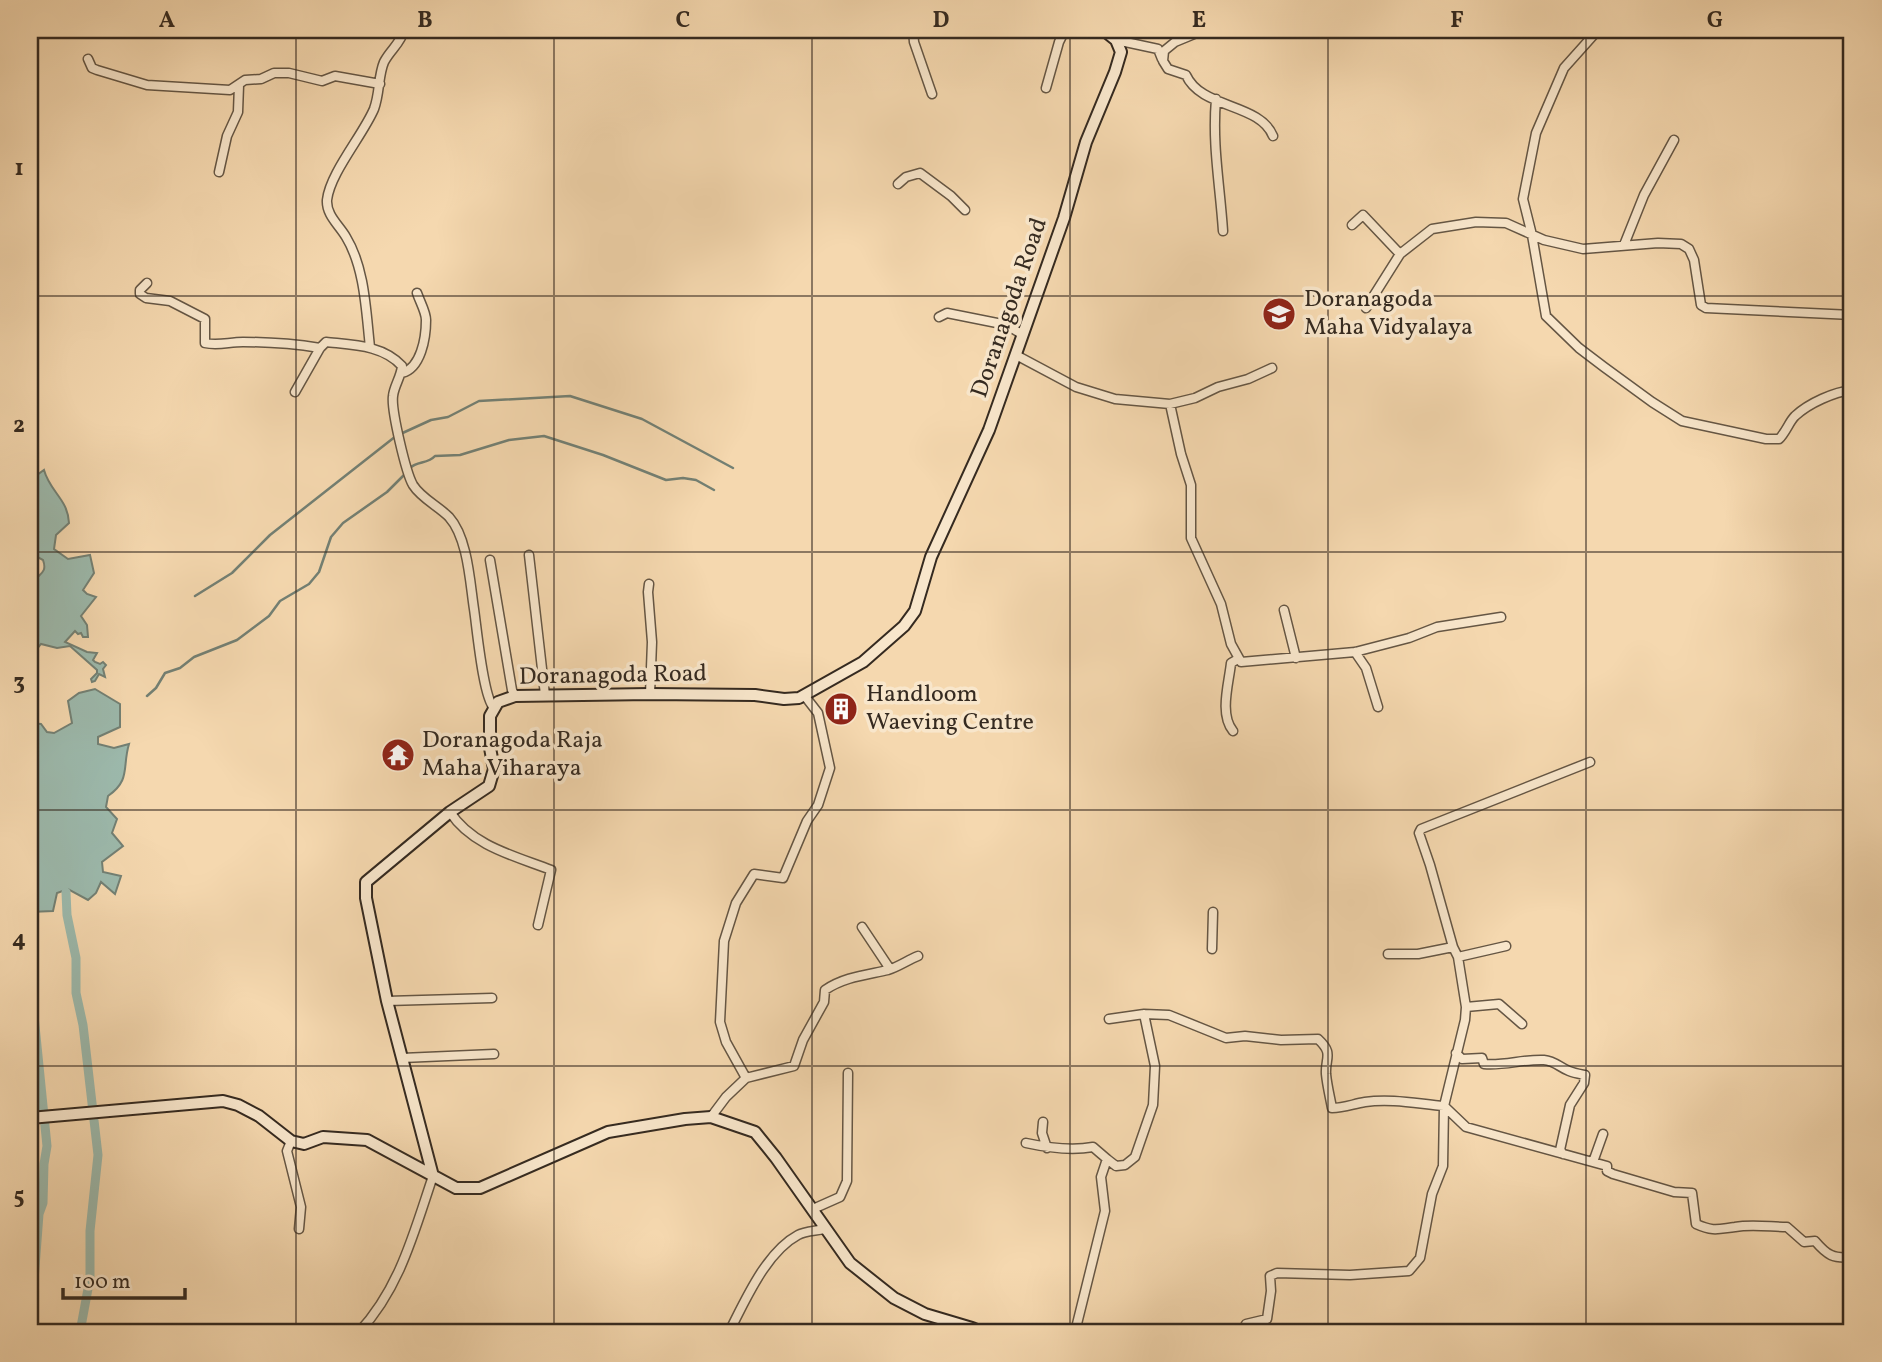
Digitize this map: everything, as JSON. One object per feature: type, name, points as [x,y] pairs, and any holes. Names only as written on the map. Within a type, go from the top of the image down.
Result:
[{"type":"street","points":[[370,347],[359,268],[349,242],[328,210],[327,201],[336,176],[373,111],[381,70],[404,30]]},
{"type":"street","points":[[913,30],[914,42],[932,94]]},
{"type":"street","points":[[1046,88],[1065,30]]},
{"type":"street","points":[[1098,30],[1106,32],[1116,40],[1158,49],[1168,69],[1186,75],[1189,82],[1206,97],[1254,117],[1270,130],[1273,136]]},
{"type":"street","points":[[1163,61],[1164,51],[1169,47],[1205,30]]},
{"type":"street","points":[[1598,30],[1564,68],[1535,133],[1523,199],[1544,308],[1551,322],[1579,348],[1622,381],[1682,421],[1766,439],[1779,439],[1787,431],[1794,417],[1816,402],[1852,390]]},
{"type":"street","name":"Doranagoda Road","points":[[433,1176],[387,1001],[366,898],[366,882],[450,812],[489,786],[494,769],[490,748],[490,716],[498,702],[515,696],[545,695],[755,695],[799,698],[863,662],[904,626],[915,611],[931,557],[989,430],[1064,218],[1086,142],[1115,72],[1121,52],[1116,40]]},
{"type":"street","points":[[88,59],[92,68],[147,85],[230,90],[245,80],[261,79],[275,73],[289,73],[322,81],[335,76],[380,84]]},
{"type":"street","points":[[219,172],[228,136],[238,112],[239,85]]},
{"type":"street","points":[[1216,99],[1214,147],[1221,190],[1223,231]]},
{"type":"street","points":[[1625,245],[1644,195],[1674,140]]},
{"type":"street","points":[[898,184],[906,177],[920,173],[965,210]]},
{"type":"street","points":[[1352,225],[1363,215],[1400,254]]},
{"type":"street","points":[[1366,308],[1400,254],[1432,229],[1476,222],[1506,223],[1553,243],[1583,249],[1681,244],[1689,249],[1694,260],[1701,305],[1706,308],[1852,315]]},
{"type":"street","points":[[146,282],[139,294],[146,298],[170,301],[205,318],[205,343],[271,343],[320,348]]},
{"type":"street","points":[[402,373],[408,371],[421,353],[426,319],[418,293]]},
{"type":"street","points":[[939,317],[947,313],[1007,325],[1023,335]]},
{"type":"street","points":[[295,393],[326,342],[370,347],[393,356],[402,366],[393,395],[407,469],[414,486],[449,517],[460,538],[468,567],[484,679],[490,704],[494,708]]},
{"type":"street","points":[[1016,355],[1076,387],[1115,399],[1170,404],[1195,398],[1218,387],[1272,369]]},
{"type":"street","points":[[1170,404],[1191,485],[1191,538],[1221,604],[1231,644],[1241,662],[1355,652],[1409,638],[1437,627],[1501,617]]},
{"type":"street","points":[[529,555],[545,695]]},
{"type":"street","points":[[491,560],[515,696]]},
{"type":"street","points":[[649,584],[652,642],[650,694]]},
{"type":"street","points":[[1284,610],[1296,658]]},
{"type":"street","points":[[1355,652],[1366,668],[1378,707]]},
{"type":"street","points":[[1233,731],[1228,724],[1227,698],[1231,663],[1238,659]]},
{"type":"street","points":[[746,1078],[726,1042],[720,1022],[723,941],[736,904],[754,874],[783,878],[807,821],[818,804],[830,768],[818,713],[804,695]]},
{"type":"street","points":[[1243,1332],[1246,1324],[1267,1319],[1270,1276],[1277,1273],[1350,1275],[1409,1271],[1420,1258],[1432,1194],[1443,1166],[1444,1106],[1466,1007],[1458,957],[1452,947],[1420,829],[1590,762]]},
{"type":"street","points":[[450,812],[458,825],[483,843],[551,870],[538,925]]},
{"type":"street","points":[[1212,949],[1213,912]]},
{"type":"street","points":[[862,927],[890,969]]},
{"type":"street","points":[[1458,957],[1506,946]]},
{"type":"street","points":[[1388,954],[1418,954],[1452,947]]},
{"type":"street","points":[[711,1117],[726,1097],[746,1078],[794,1066],[803,1040],[824,1002],[825,990],[862,974],[890,969],[918,956]]},
{"type":"street","points":[[387,1001],[492,998]]},
{"type":"street","points":[[1466,1007],[1499,1004],[1522,1024]]},
{"type":"street","points":[[1026,1143],[1046,1148],[1079,1150],[1093,1147],[1116,1166],[1125,1165],[1135,1157],[1153,1105],[1154,1066],[1144,1014]]},
{"type":"street","points":[[1110,1019],[1144,1014],[1168,1015],[1226,1038],[1245,1036],[1281,1040],[1318,1039],[1326,1047],[1329,1060],[1326,1072],[1332,1108],[1346,1108],[1365,1102],[1444,1106],[1466,1127],[1607,1166],[1607,1171],[1613,1174],[1674,1192],[1692,1194],[1696,1224],[1705,1228],[1724,1230],[1735,1227],[1787,1227],[1804,1242],[1815,1241],[1827,1254],[1837,1259],[1852,1257]]},
{"type":"street","points":[[1456,1053],[1462,1059],[1482,1058],[1484,1064],[1500,1066],[1513,1061],[1546,1060],[1585,1075],[1584,1083],[1570,1105],[1560,1150],[1563,1154]]},
{"type":"street","points":[[402,1058],[494,1054]]},
{"type":"street","points":[[813,1209],[840,1197],[847,1181],[848,1073]]},
{"type":"street","points":[[30,1118],[223,1101],[239,1105],[259,1116],[291,1141],[304,1144],[323,1136],[367,1140],[457,1188],[480,1188],[608,1132],[711,1117],[755,1132],[850,1263],[894,1298],[925,1314],[981,1332]]},
{"type":"street","points":[[1043,1122],[1042,1133],[1046,1148]]},
{"type":"street","points":[[1593,1162],[1603,1134]]},
{"type":"street","points":[[291,1141],[287,1151],[301,1207],[299,1229]]},
{"type":"street","points":[[1075,1332],[1105,1211],[1101,1177],[1107,1159]]},
{"type":"street","points":[[359,1332],[377,1313],[400,1272],[433,1176]]},
{"type":"street","points":[[729,1332],[755,1282],[783,1246],[799,1234],[824,1229]]},
{"type":"shaded area","points":[[44,470],[68,515],[69,523],[56,535],[54,549],[68,559],[90,555],[94,573],[83,590],[96,597],[81,616],[87,625],[88,637],[75,631],[65,642],[87,652],[97,653],[93,660],[106,665],[103,669],[105,677],[99,674],[92,682],[97,670],[70,646],[57,648],[41,644],[33,654],[30,652],[30,591],[33,592],[37,588],[34,582],[44,568],[43,560],[30,553],[30,480]]},
{"type":"shaded area","points":[[95,689],[120,704],[120,727],[98,737],[98,744],[114,748],[129,744],[123,779],[108,796],[106,807],[117,819],[112,833],[123,846],[102,862],[103,872],[121,876],[115,894],[101,882],[96,893],[88,900],[68,889],[57,893],[53,911],[30,912],[30,723],[41,724],[47,732],[54,733],[72,723],[68,701],[79,693]]},
{"type":"waterway","points":[[195,596],[232,573],[270,535],[396,436],[431,420],[448,417],[479,401],[570,396],[642,419],[733,468]]},
{"type":"waterway","points":[[410,468],[435,456],[460,455],[509,440],[544,436],[603,455],[666,480],[696,480],[714,490]]},
{"type":"waterway","points":[[147,696],[156,688],[165,673],[180,668],[194,657],[237,640],[269,616],[280,601],[309,584],[319,572],[331,537],[343,523],[387,492],[406,473]]},
{"type":"waterway","points":[[66,892],[67,915],[76,958],[76,993],[83,1025],[98,1155],[90,1231],[90,1278],[80,1332]]},
{"type":"waterway","points":[[30,976],[47,1146],[43,1203],[39,1214],[30,1304]]},
{"type":"place","name":"Doranagoda Maha Vidyalaya","points":[[1279,314]]},
{"type":"place","name":"Handloom Waeving Centre","points":[[841,709]]},
{"type":"place","name":"Doranagoda Raja Maha Viharaya","points":[[398,755]]}]
